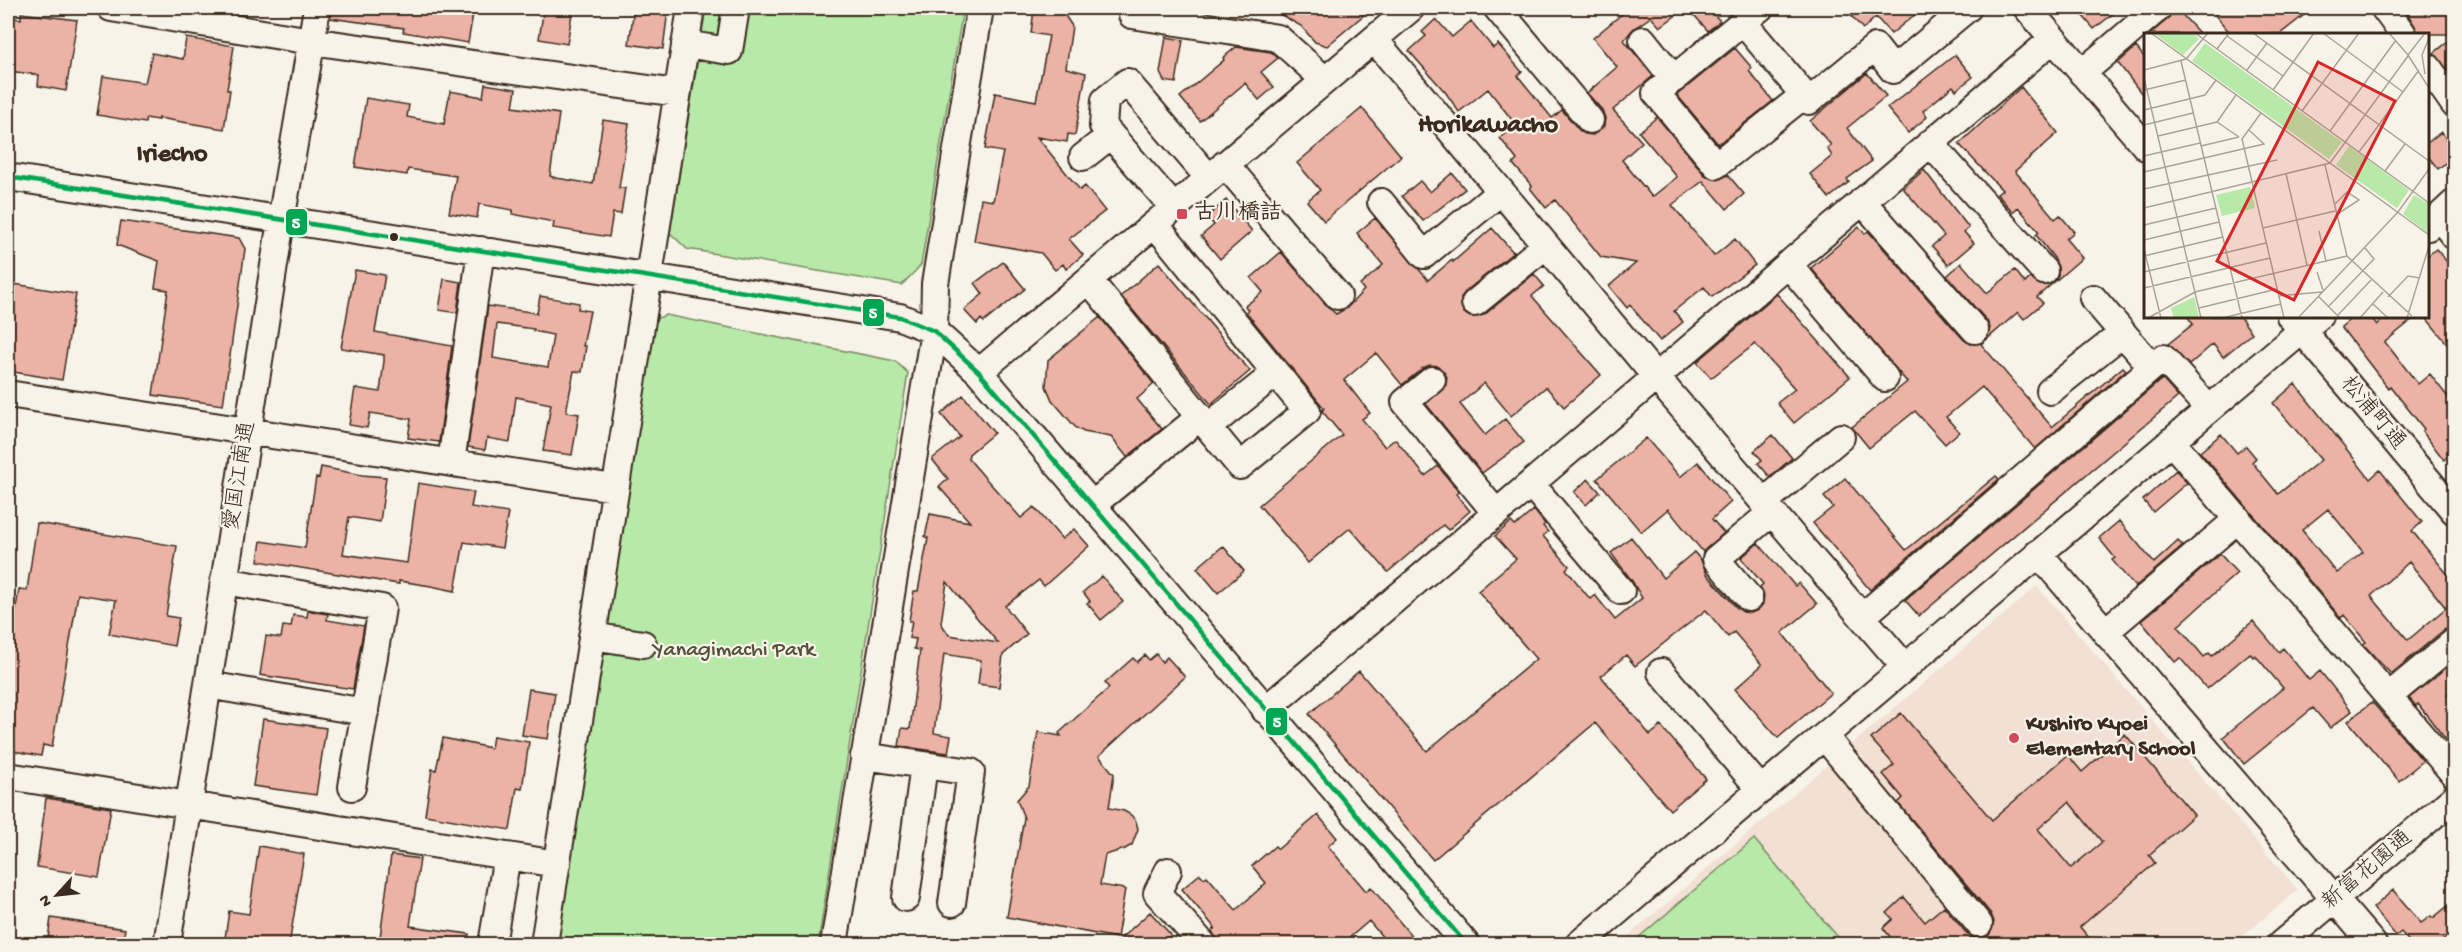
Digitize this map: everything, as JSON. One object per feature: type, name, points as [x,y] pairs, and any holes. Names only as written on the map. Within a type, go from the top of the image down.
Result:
[{"type":"street","points":[[111,8],[311,42],[677,93]]},
{"type":"street","name":"愛国江南通","points":[[167,945],[281,221],[317,8]]},
{"type":"street","points":[[544,945],[691,8]]},
{"type":"street","points":[[685,44],[729,51],[736,8]]},
{"type":"street","points":[[834,945],[934,331],[934,284],[980,8]]},
{"type":"street","points":[[1133,8],[1132,15],[1278,38],[1325,80]]},
{"type":"street","points":[[979,372],[1411,8]]},
{"type":"street","points":[[1497,8],[1590,120]]},
{"type":"street","points":[[1665,86],[1751,15],[1809,101],[1875,47],[1893,70],[1968,8]]},
{"type":"street","points":[[2027,8],[2144,146]]},
{"type":"street","points":[[2082,73],[2158,8]]},
{"type":"street","points":[[2384,8],[2402,33]]},
{"type":"street","points":[[1374,39],[1656,377],[1905,667]]},
{"type":"street","points":[[1265,710],[2053,39]]},
{"type":"street","points":[[1643,40],[1665,86],[1716,165],[1804,95]]},
{"type":"street","points":[[2430,76],[2454,104]]},
{"type":"street","points":[[1089,280],[1240,466],[1307,411],[1276,373],[1103,126],[1106,100],[1127,82],[1338,296]]},
{"type":"street","points":[[1083,157],[1111,135]]},
{"type":"street","points":[[1930,143],[2044,272]]},
{"type":"street","points":[[8,177],[900,316],[934,331],[979,372],[1466,945]]},
{"type":"street","points":[[1381,202],[1424,255],[1501,190]]},
{"type":"street","points":[[1862,201],[1975,330]]},
{"type":"street","points":[[1475,303],[1546,245]]},
{"type":"street","points":[[452,463],[481,250]]},
{"type":"street","points":[[1788,264],[1885,378]]},
{"type":"street","points":[[2093,298],[2152,367]]},
{"type":"street","points":[[1579,945],[2209,409],[2304,321]]},
{"type":"street","name":"松浦町通","points":[[2304,321],[2454,511]]},
{"type":"street","points":[[2050,391],[2123,333]]},
{"type":"street","points":[[1862,617],[2163,358],[2209,409]]},
{"type":"street","points":[[1092,505],[1204,422],[1276,373]]},
{"type":"street","points":[[1432,380],[1405,402],[1496,513]]},
{"type":"street","points":[[8,394],[614,488]]},
{"type":"street","points":[[1749,598],[1716,559],[1841,437]]},
{"type":"street","points":[[2171,441],[2454,774]]},
{"type":"street","points":[[1531,484],[1621,591]]},
{"type":"street","points":[[2105,632],[2238,519]]},
{"type":"street","points":[[2038,554],[2373,945]]},
{"type":"street","points":[[224,581],[382,609],[352,787]]},
{"type":"street","points":[[592,636],[643,644]]},
{"type":"street","points":[[2389,696],[2454,642]]},
{"type":"street","points":[[1661,672],[1761,790]]},
{"type":"street","points":[[208,685],[365,712]]},
{"type":"street","points":[[1824,736],[1979,924]]},
{"type":"street","points":[[864,756],[971,772],[952,903]]},
{"type":"street","points":[[906,898],[924,765]]},
{"type":"street","points":[[8,776],[557,864]]},
{"type":"street","name":"新富花園通","points":[[2281,945],[2454,798]]},
{"type":"street","points":[[492,945],[507,856]]},
{"type":"street","points":[[1168,871],[1157,893],[1203,945]]},
{"type":"shaded area","name":"Kushiro Kyoei Elementary School","points":[[2037,586],[2298,890],[2233,944],[1619,944]]},
{"type":"green space","points":[[706,8],[963,8],[921,265],[902,285],[687,249],[670,233]]},
{"type":"green space","name":"Yanagimachi Park","points":[[666,315],[895,361],[908,373],[818,944],[557,944],[655,319]]},
{"type":"green space","points":[[1754,839],[1844,944],[1631,944]]},
{"type":"building","points":[[332,8],[474,8],[468,43],[403,32],[404,28],[330,18]]},
{"type":"building","points":[[544,8],[573,8],[567,44],[539,39]]},
{"type":"building","points":[[634,8],[668,10],[663,49],[629,44]]},
{"type":"building","points":[[1269,8],[1372,8],[1327,46],[1315,42],[1301,26]]},
{"type":"building","points":[[1629,8],[1686,8],[1660,27],[1651,17],[1633,29],[1624,40],[1653,76],[1613,110],[1642,142],[1622,160],[1652,197],[1677,177],[1639,132],[1657,117],[1705,175],[1718,180],[1728,175],[1744,194],[1727,209],[1703,181],[1672,205],[1714,256],[1735,239],[1755,265],[1712,297],[1704,287],[1674,311],[1683,322],[1660,341],[1630,305],[1627,308],[1609,286],[1636,263],[1601,257],[1555,200],[1546,208],[1530,188],[1532,186],[1513,164],[1517,160],[1500,138],[1516,125],[1488,89],[1459,112],[1446,93],[1409,51],[1426,36],[1422,32],[1436,19],[1452,37],[1471,21],[1493,48],[1498,44],[1522,72],[1518,76],[1552,118],[1562,110],[1579,130],[1593,135],[1604,126],[1605,118],[1602,110],[1587,93],[1617,67],[1593,38]]},
{"type":"building","points":[[1688,8],[1708,8],[1720,21],[1708,31]]},
{"type":"building","points":[[1844,8],[1923,8],[1891,34],[1876,17],[1863,29]]},
{"type":"building","points":[[2076,8],[2120,8],[2094,29]]},
{"type":"building","points":[[2176,8],[2199,33],[2151,33],[2168,19]]},
{"type":"building","points":[[2209,8],[2313,8],[2281,33],[2230,33]]},
{"type":"building","points":[[2404,8],[2454,8],[2454,34],[2418,33]]},
{"type":"building","points":[[1034,10],[1064,14],[1072,26],[1066,68],[1086,73],[1075,135],[1068,134],[1067,142],[1037,137],[1080,190],[1085,186],[1105,211],[1069,239],[1083,255],[1066,269],[1063,264],[1055,270],[1041,253],[974,241],[981,199],[993,201],[1003,152],[985,149],[995,93],[1036,101],[1049,36],[1031,33]]},
{"type":"building","points":[[21,13],[77,20],[66,91],[38,86],[39,75],[8,71],[8,17],[21,19]]},
{"type":"building","points":[[1166,37],[1183,40],[1176,83],[1164,81],[1160,73]]},
{"type":"building","points":[[2454,37],[2454,79],[2434,53]]},
{"type":"building","points":[[186,38],[234,46],[224,129],[158,118],[158,120],[146,118],[145,123],[97,115],[103,76],[145,83],[152,53],[183,59]]},
{"type":"building","points":[[1236,47],[1271,52],[1278,58],[1261,72],[1274,87],[1259,100],[1245,83],[1200,121],[1180,97]]},
{"type":"building","points":[[2136,47],[2144,57],[2144,97],[2118,63]]},
{"type":"building","points":[[1735,48],[1752,68],[1749,71],[1773,101],[1718,144],[1677,95]]},
{"type":"building","points":[[1955,55],[1973,77],[1956,90],[1953,86],[1923,111],[1927,117],[1908,133],[1887,108]]},
{"type":"building","points":[[1867,73],[1886,96],[1847,128],[1872,161],[1847,179],[1849,182],[1829,198],[1810,174],[1832,156],[1827,148],[1831,145],[1810,121]]},
{"type":"building","points":[[485,84],[516,89],[513,107],[559,114],[550,176],[556,178],[593,184],[603,120],[629,124],[619,188],[625,188],[621,214],[613,213],[609,237],[553,228],[554,222],[512,214],[513,210],[479,204],[477,218],[449,213],[456,176],[408,169],[407,175],[355,167],[366,98],[409,105],[407,117],[444,124],[450,91],[483,97]]},
{"type":"building","points":[[2021,87],[2058,133],[2015,171],[2055,219],[2060,215],[2074,232],[2066,239],[2082,258],[2037,297],[2043,303],[2024,319],[2018,312],[1986,340],[1990,328],[1987,321],[1947,276],[1961,263],[1987,293],[2015,270],[2025,283],[2030,278],[2040,285],[2053,283],[2058,275],[2058,267],[2054,258],[2036,235],[2039,232],[2018,207],[2013,212],[1997,194],[2002,190],[1959,144]]},
{"type":"building","points":[[1362,108],[1401,156],[1324,221],[1307,201],[1320,190],[1297,163]]},
{"type":"building","points":[[2441,132],[2447,140],[2454,134],[2454,156],[2438,169],[2429,158],[2429,141]]},
{"type":"building","points":[[1924,170],[1969,228],[1964,232],[1974,243],[1948,265],[1932,246],[1944,236],[1903,188]]},
{"type":"building","points":[[1452,173],[1465,189],[1423,221],[1402,196],[1420,181],[1430,192]]},
{"type":"building","points":[[1226,200],[1252,231],[1220,259],[1201,236],[1214,225],[1207,217]]},
{"type":"building","points":[[1375,218],[1428,280],[1492,228],[1513,252],[1515,251],[1465,292],[1461,298],[1463,312],[1470,317],[1484,315],[1534,274],[1544,286],[1532,296],[1601,375],[1564,407],[1546,387],[1511,416],[1484,383],[1460,404],[1485,435],[1505,419],[1524,442],[1482,473],[1426,404],[1446,385],[1447,377],[1438,366],[1430,365],[1423,368],[1402,385],[1376,353],[1344,380],[1370,413],[1362,419],[1385,447],[1395,439],[1425,476],[1438,466],[1459,492],[1456,494],[1470,511],[1448,530],[1443,525],[1388,572],[1350,528],[1308,563],[1259,505],[1342,435],[1322,411],[1324,408],[1246,312],[1248,310],[1245,306],[1263,292],[1251,278],[1281,252],[1336,314],[1347,308],[1364,290],[1360,285],[1383,265],[1357,233]]},
{"type":"building","points":[[121,221],[239,238],[245,249],[223,405],[153,395],[168,290],[155,288],[159,261],[117,245]]},
{"type":"building","points":[[1859,227],[1865,234],[1868,231],[1964,340],[1971,344],[1984,342],[1981,344],[2052,427],[2123,367],[2126,370],[2035,449],[1982,387],[1946,417],[1959,432],[1945,444],[1915,411],[1869,448],[1852,427],[1907,382],[1811,268]]},
{"type":"building","points":[[2436,249],[2454,270],[2454,352],[2427,319],[2429,318],[2429,254]]},
{"type":"building","points":[[1003,262],[1025,289],[984,322],[981,319],[977,324],[964,310],[983,294],[975,283]]},
{"type":"building","points":[[1159,263],[1250,371],[1211,404],[1121,296]]},
{"type":"building","points":[[355,270],[385,275],[375,332],[452,346],[439,442],[408,438],[411,419],[370,413],[367,428],[349,425],[355,388],[380,392],[384,361],[384,355],[341,348]]},
{"type":"building","points":[[444,279],[461,282],[457,313],[439,310]]},
{"type":"building","points":[[14,284],[76,294],[62,380],[8,371],[8,328]]},
{"type":"building","points":[[1777,294],[1850,377],[1794,423],[1777,403],[1795,389],[1755,344],[1711,378],[1697,362]]},
{"type":"building","points":[[540,296],[579,303],[578,309],[590,311],[583,346],[586,346],[582,372],[574,371],[566,412],[579,414],[572,455],[543,451],[551,404],[516,397],[510,442],[487,438],[485,450],[468,447],[488,306],[537,313]],"holes":[[[497,324],[534,329],[533,331],[553,335],[548,367],[493,358]]]},
{"type":"building","points":[[1100,317],[1154,384],[1137,399],[1162,429],[1127,457],[1111,437],[1084,432],[1076,428],[1052,400],[1046,386],[1048,360]]},
{"type":"building","points":[[2188,318],[2241,318],[2252,333],[2223,357],[2213,344],[2189,365],[2168,344],[2193,324]]},
{"type":"building","points":[[2352,318],[2372,318],[2377,325],[2385,318],[2415,318],[2385,342],[2418,384],[2430,374],[2454,405],[2454,451],[2444,460],[2422,431],[2424,429],[2390,386],[2388,388],[2341,327]]},
{"type":"building","points":[[2162,379],[2178,397],[1919,616],[1905,600]]},
{"type":"building","points":[[2295,384],[2370,479],[2380,470],[2422,522],[2412,531],[2454,582],[2454,627],[2444,630],[2391,674],[2363,644],[2366,642],[2344,615],[2341,618],[2200,452],[2221,434],[2237,453],[2246,446],[2256,458],[2252,462],[2278,494],[2321,460],[2273,403]],"holes":[[[2328,509],[2363,552],[2337,573],[2302,530]],[[2409,562],[2446,608],[2408,640],[2371,596]]]},
{"type":"building","points":[[963,395],[994,433],[969,454],[968,458],[1021,518],[1034,507],[1062,539],[1074,529],[1089,546],[1044,586],[1039,580],[1005,606],[1027,634],[1003,655],[999,687],[978,684],[981,660],[944,654],[934,733],[951,736],[948,753],[899,746],[902,728],[910,729],[920,650],[914,649],[916,639],[909,638],[912,621],[909,621],[914,591],[918,591],[930,514],[970,522],[939,487],[948,479],[932,459],[960,437],[941,414]],"holes":[[[947,582],[998,643],[949,635],[941,623]]]},
{"type":"building","points":[[1773,435],[1792,458],[1770,477],[1758,463],[1762,460],[1754,451]]},
{"type":"building","points":[[1646,438],[1680,477],[1698,462],[1731,502],[1712,519],[1724,533],[1703,552],[1668,509],[1641,532],[1597,479]]},
{"type":"building","points":[[321,467],[386,477],[380,522],[349,517],[343,554],[407,563],[418,483],[474,492],[471,507],[508,513],[502,548],[464,542],[455,591],[258,561],[261,541],[305,548],[316,477],[319,478]]},
{"type":"building","points":[[2176,470],[2187,483],[2153,512],[2143,500]]},
{"type":"building","points":[[1996,476],[1999,479],[1870,590],[1813,523],[1833,507],[1824,497],[1845,478],[1906,550]]},
{"type":"building","points":[[1588,479],[1600,492],[1586,505],[1574,492]]},
{"type":"building","points":[[1534,510],[1548,532],[1543,536],[1569,566],[1566,569],[1590,599],[1595,595],[1615,620],[1642,598],[1611,553],[1631,537],[1663,578],[1694,552],[1701,560],[1707,574],[1736,607],[1743,612],[1751,613],[1763,604],[1764,595],[1760,587],[1763,584],[1741,558],[1758,543],[1795,586],[1799,583],[1817,604],[1782,633],[1831,693],[1778,738],[1735,689],[1762,665],[1734,632],[1728,637],[1706,610],[1635,666],[1626,655],[1601,676],[1650,735],[1661,726],[1706,779],[1670,810],[1595,723],[1433,860],[1309,714],[1359,671],[1427,751],[1536,659],[1478,591],[1516,559],[1495,536],[1511,522],[1515,526]]},
{"type":"building","points":[[2119,521],[2154,563],[2178,541],[2183,546],[2135,587],[2112,560],[2115,558],[2099,538]]},
{"type":"building","points":[[37,523],[177,546],[166,616],[179,618],[174,646],[109,634],[116,600],[78,594],[52,747],[43,745],[41,756],[8,750],[8,659],[19,589],[27,590]]},
{"type":"building","points":[[1223,546],[1244,571],[1218,593],[1197,568]]},
{"type":"building","points":[[2220,554],[2237,573],[2178,626],[2204,657],[2209,653],[2212,656],[2253,621],[2279,652],[2283,648],[2309,680],[2320,671],[2352,711],[2330,728],[2313,708],[2244,764],[2223,737],[2283,688],[2255,655],[2253,657],[2250,653],[2207,689],[2180,658],[2175,662],[2141,621]]},
{"type":"building","points":[[1102,576],[1123,602],[1101,620],[1087,603],[1090,601],[1083,592]]},
{"type":"building","points":[[308,611],[328,614],[327,620],[364,626],[353,689],[260,675],[266,636],[281,638],[283,626],[291,627],[293,615],[307,617]]},
{"type":"building","points":[[1156,654],[1162,662],[1167,657],[1185,677],[1099,756],[1114,774],[1109,808],[1131,815],[1138,829],[1132,845],[1105,855],[1100,885],[1125,889],[1117,938],[1007,917],[1024,818],[1017,800],[1029,786],[1038,732],[1061,736],[1059,733],[1109,688],[1105,683],[1133,658],[1137,662],[1145,655],[1149,660]]},
{"type":"building","points":[[2454,661],[2454,688],[2447,694],[2454,703],[2454,750],[2418,704],[2416,706],[2409,698]]},
{"type":"building","points":[[529,689],[555,693],[548,739],[522,735]]},
{"type":"building","points":[[2372,702],[2423,761],[2399,781],[2348,721]]},
{"type":"building","points":[[1901,713],[1992,820],[2068,755],[2082,772],[2125,734],[2194,815],[2149,855],[2155,863],[2080,927],[2095,945],[1897,945],[1883,928],[1893,919],[1887,913],[1904,897],[1925,922],[1944,906],[1967,934],[1974,938],[1982,939],[1989,935],[1994,922],[1991,914],[1898,803],[1903,798],[1883,774],[1894,765],[1871,739]],"holes":[[[2069,802],[2102,842],[2071,868],[2038,829]]]},
{"type":"building","points":[[263,719],[326,728],[316,795],[253,786]]},
{"type":"building","points":[[493,736],[529,742],[522,789],[517,788],[510,830],[425,815],[432,769],[436,770],[443,738],[491,748]]},
{"type":"building","points":[[46,798],[111,808],[99,877],[37,867]]},
{"type":"building","points":[[1318,815],[1337,838],[1328,846],[1366,891],[1371,887],[1419,945],[1389,945],[1369,921],[1341,945],[1221,945],[1217,940],[1212,931],[1215,928],[1182,889],[1200,874],[1204,878],[1207,876],[1236,910],[1266,883],[1252,866],[1275,846],[1278,849]]},
{"type":"building","points":[[259,846],[304,854],[289,945],[224,945],[229,911],[249,914]]},
{"type":"building","points":[[391,855],[420,859],[410,926],[469,934],[469,945],[379,945]]},
{"type":"building","points":[[2393,890],[2421,923],[2431,916],[2433,918],[2454,901],[2454,931],[2438,945],[2412,945],[2401,932],[2396,936],[2373,908]]},
{"type":"building","points":[[1150,912],[1171,935],[1160,945],[1133,945],[1137,941],[1121,938]]},
{"type":"building","points":[[51,918],[125,929],[122,945],[47,945]]},
{"type":"transit line","name":"5","points":[[8,177],[900,317],[934,331],[979,372],[1466,944]]},
{"type":"place","name":"古川橋詰","points":[[1182,214]]},
{"type":"place","name":"Kushiro Kyoei Elementary School","points":[[2014,738]]},
{"type":"district","name":"Horikawacho","points":[[1488,126]]},
{"type":"district","name":"Iriecho","points":[[172,155]]}]
